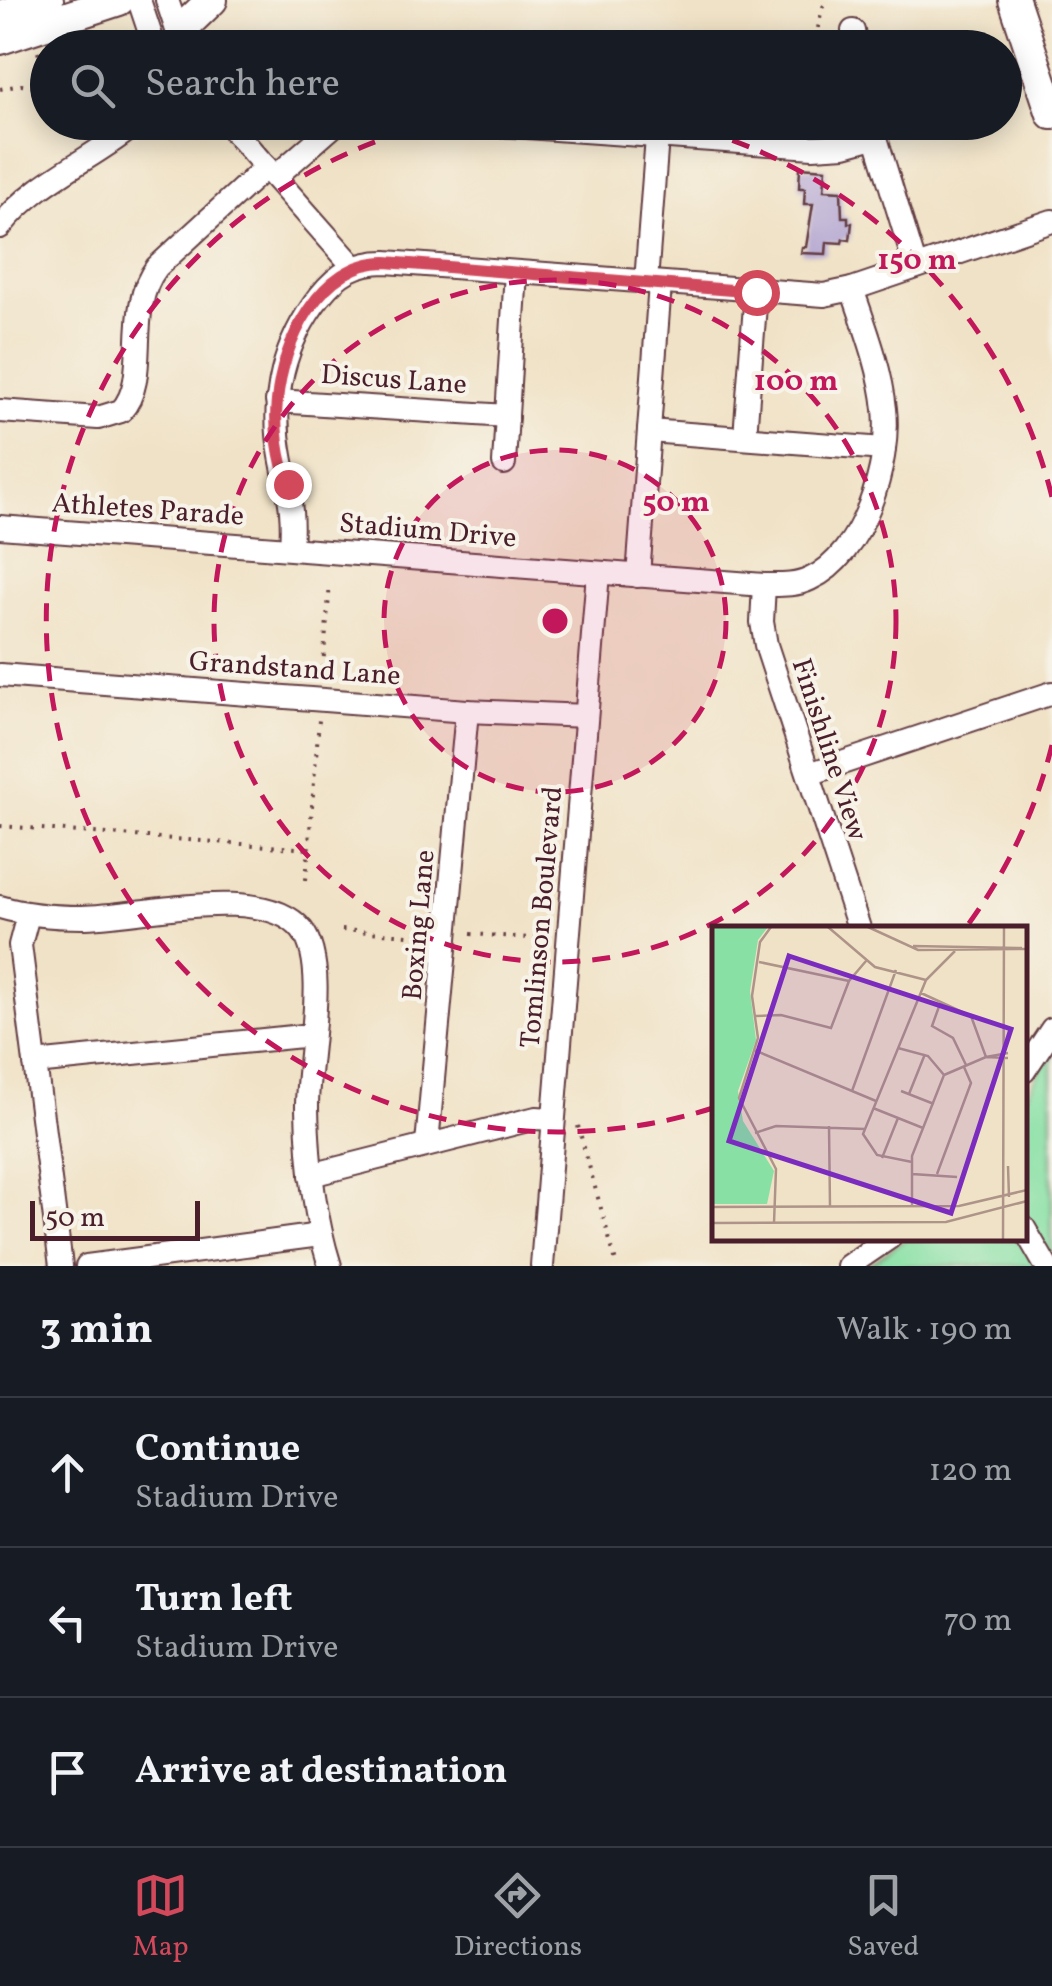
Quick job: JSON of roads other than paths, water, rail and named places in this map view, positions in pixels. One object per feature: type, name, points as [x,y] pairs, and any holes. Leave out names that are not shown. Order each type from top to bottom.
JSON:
[{"type":"main road","points":[[0,16],[48,0]]},
{"type":"main road","points":[[0,39],[119,0]]},
{"type":"main road","points":[[183,30],[212,0]]},
{"type":"main road","points":[[1014,0],[1045,70],[1052,114]]},
{"type":"street","points":[[139,0],[161,30]]},
{"type":"street","points":[[167,0],[170,30]]},
{"type":"street","points":[[0,227],[37,188],[116,140]]},
{"type":"street","points":[[242,140],[354,267]]},
{"type":"street","points":[[0,411],[98,418],[121,411],[134,387],[139,307],[145,282],[156,267],[314,140]]},
{"type":"street","points":[[638,576],[649,430],[657,140]]},
{"type":"street","points":[[714,140],[813,147],[845,145],[854,140]]},
{"type":"street","points":[[876,140],[915,265]]},
{"type":"street","points":[[291,548],[293,512],[280,456],[277,400],[288,352],[309,311],[329,285],[354,267],[386,262],[824,295],[852,289],[1052,220]]},
{"type":"street","points":[[504,463],[516,272]]},
{"type":"street","name":"Stadium Drive","points":[[291,548],[764,585],[806,581],[822,573],[847,547],[868,508],[884,449],[885,410],[852,289]]},
{"type":"street","points":[[745,436],[756,292]]},
{"type":"street","name":"Discus Lane","points":[[277,400],[507,416]]},
{"type":"street","points":[[649,430],[884,449]]},
{"type":"street","name":"Athletes Parade","points":[[0,527],[291,548]]},
{"type":"street","name":"Tomlinson Boulevard","points":[[542,1266],[598,574]]},
{"type":"street","name":"Finishline View","points":[[764,585],[762,622],[766,645],[857,926]]},
{"type":"street","name":"Grandstand Lane","points":[[0,674],[467,711],[586,716]]},
{"type":"street","points":[[808,774],[1052,694]]},
{"type":"street","name":"Boxing Lane","points":[[427,1144],[467,711]]},
{"type":"street","points":[[0,907],[28,916],[84,917],[240,904],[278,912],[301,929],[316,960],[307,1103],[311,1175],[320,1235],[330,1266]]},
{"type":"street","points":[[28,916],[20,945],[61,1266]]},
{"type":"street","points":[[1027,1066],[1052,1029]]},
{"type":"street","points":[[35,1063],[312,1035]]},
{"type":"street","points":[[311,1175],[536,1118],[552,1119]]},
{"type":"street","points":[[1027,1233],[1046,1266]]},
{"type":"street","points":[[87,1266],[320,1235]]},
{"type":"street","points":[[848,1266],[885,1241]]}]
